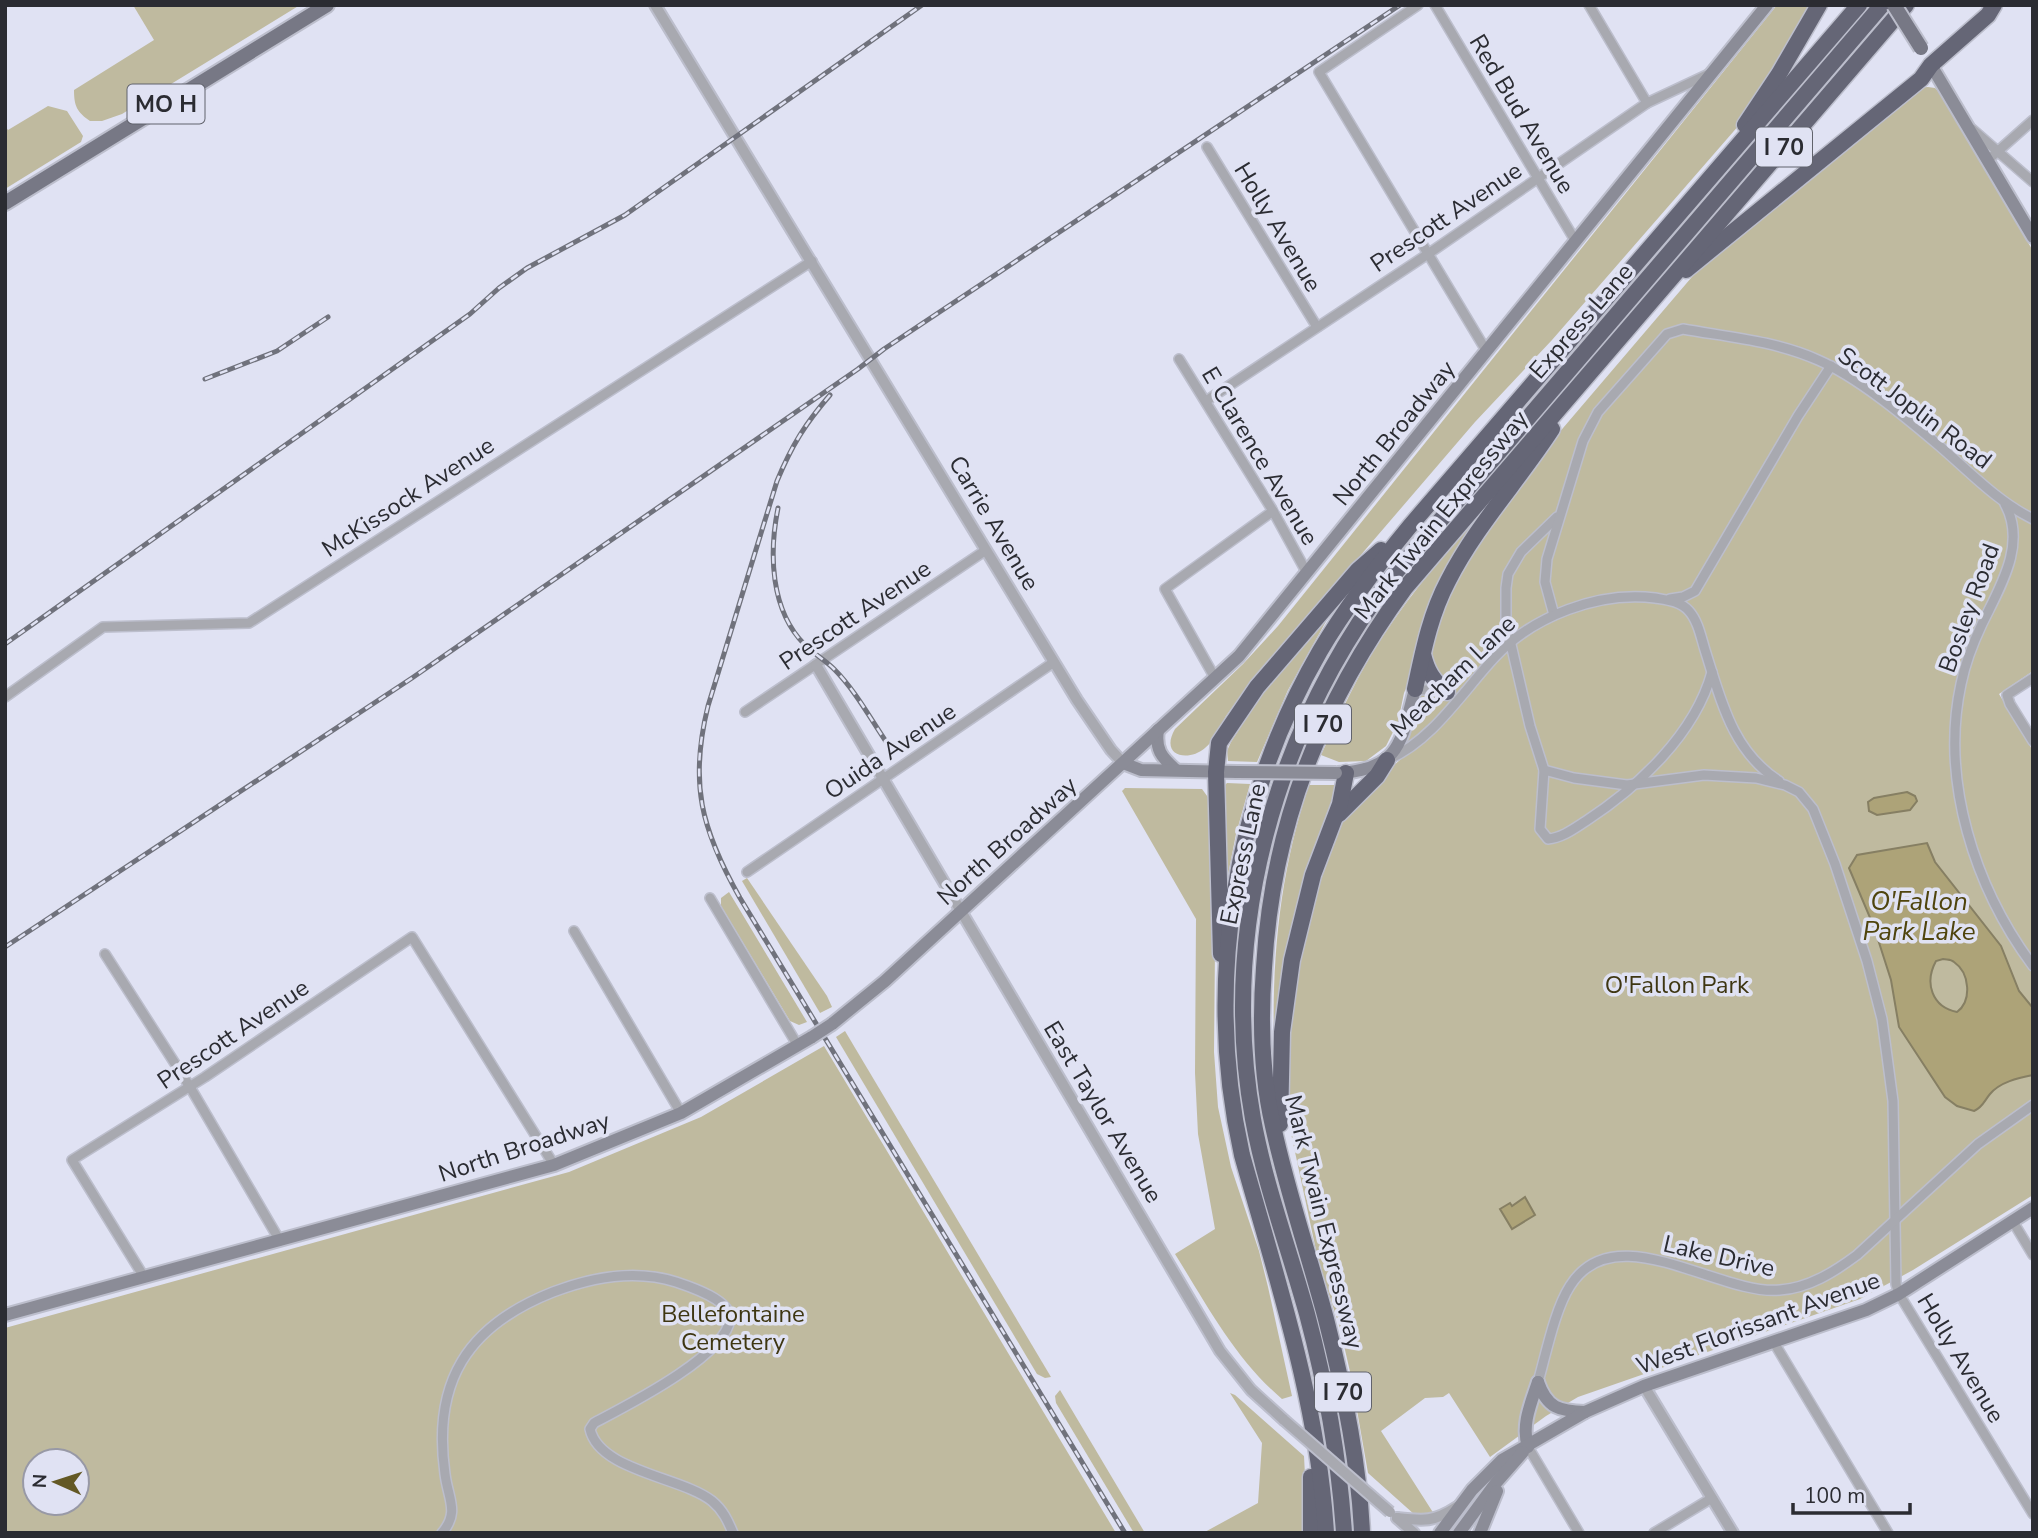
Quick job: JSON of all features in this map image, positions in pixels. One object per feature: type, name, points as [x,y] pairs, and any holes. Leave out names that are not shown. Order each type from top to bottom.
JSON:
[{"type":"highway","points":[[1713,174],[1779,74],[1819,5]]},
{"type":"highway","name":"Mark Twain Expressway","points":[[1326,1533],[1310,1404],[1236,1127],[1229,1069],[1228,954],[1238,878],[1252,813],[1273,749],[1305,679],[1334,629],[1366,582],[1410,526],[1859,5]]},
{"type":"highway","name":"Express Lane","points":[[1344,1533],[1327,1396],[1259,1147],[1248,1082],[1244,1006],[1249,929],[1259,863],[1279,785],[1302,727],[1327,675],[1390,579],[1882,5]]},
{"type":"highway","name":"Mark Twain Expressway","points":[[1362,1533],[1354,1458],[1339,1372],[1279,1154],[1270,1115],[1264,1068],[1264,955],[1271,898],[1282,842],[1308,760],[1343,683],[1389,611],[1430,558],[1906,5]]},
{"type":"highway","points":[[1662,288],[1710,252],[1921,79],[1931,65],[1994,9]]},
{"type":"highway","points":[[1415,689],[1438,603],[1462,556],[1545,440],[1588,374]]},
{"type":"highway","points":[[1227,1012],[1218,914],[1216,772],[1219,743],[1257,687],[1358,570],[1410,526]]},
{"type":"highway","points":[[1423,653],[1434,682],[1447,692]]},
{"type":"highway","points":[[1334,822],[1345,806],[1377,776],[1387,760]]},
{"type":"highway","points":[[1279,1154],[1281,1043],[1287,984],[1313,875],[1345,786],[1341,773]]},
{"type":"highway","points":[[1310,1404],[1311,1533]]},
{"type":"main road","name":"MO H","points":[[5,203],[327,5]]},
{"type":"main road","name":"North Broadway","points":[[5,1315],[554,1165],[681,1113],[832,1024],[878,987],[1239,656],[1768,5]]},
{"type":"main road","points":[[1894,5],[1968,125],[1993,156],[2033,237]]},
{"type":"main road","points":[[1123,763],[1141,770],[1216,772],[1341,773],[1375,766],[1396,751],[1415,689]]},
{"type":"main road","points":[[1158,730],[1158,750],[1163,759],[1176,770]]},
{"type":"main road","name":"West Florissant Avenue","points":[[1440,1533],[1460,1505],[1502,1460],[1585,1412],[1644,1386],[1866,1310],[1899,1294],[2033,1208]]},
{"type":"main road","points":[[1538,1382],[1548,1403],[1567,1411],[1585,1412]]},
{"type":"main road","points":[[1528,1447],[1524,1436],[1525,1427],[1538,1382]]},
{"type":"main road","name":"West Florissant Avenue","points":[[1459,1533],[1528,1447]]},
{"type":"main road","points":[[1480,1533],[1483,1520],[1507,1471]]},
{"type":"street","name":"Carrie Avenue","points":[[655,5],[1054,662],[1111,750],[1123,763]]},
{"type":"street","points":[[1418,5],[1319,72],[1487,352]]},
{"type":"street","name":"Red Bud Avenue","points":[[1435,5],[1576,242]]},
{"type":"street","points":[[1589,5],[1647,103]]},
{"type":"street","name":"Prescott Avenue","points":[[1206,401],[1428,254],[1647,103],[1713,73]]},
{"type":"street","points":[[2033,120],[1993,156],[2033,182]]},
{"type":"street","name":"Holly Avenue","points":[[1207,147],[1317,327]]},
{"type":"street","name":"McKissock Avenue","points":[[5,697],[103,627],[249,622],[812,261]]},
{"type":"street","name":"Scott Joplin Road","points":[[1554,615],[1547,595],[1545,572],[1583,441],[1598,412],[1673,330],[1683,328],[1771,345],[1831,366],[1935,442],[2003,500],[2033,519]]},
{"type":"street","name":"E Clarence Avenue","points":[[1180,359],[1273,511],[1307,573]]},
{"type":"street","points":[[1831,366],[1803,408],[1695,591],[1692,603],[1730,725],[1743,749],[1762,771],[1798,792],[1806,800],[1824,836],[1867,961],[1880,1008],[1893,1101],[1894,1273],[1899,1294]]},
{"type":"street","name":"Bosley Road","points":[[2003,500],[2013,525],[2012,548],[2006,574],[1966,665],[1955,717],[1954,741],[1956,772],[1969,841],[2007,928],[2033,966]]},
{"type":"street","points":[[1215,678],[1165,589],[1273,511]]},
{"type":"street","points":[[1560,513],[1552,525],[1521,552],[1508,574],[1505,608],[1530,726],[1544,770],[1540,829],[1543,835],[1548,839],[1556,838],[1579,825],[1607,807],[1645,774],[1680,735],[1698,707],[1712,671]]},
{"type":"street","name":"Prescott Avenue","points":[[745,712],[986,550]]},
{"type":"street","points":[[1668,600],[1695,591]]},
{"type":"street","name":"Meacham Lane","points":[[1387,760],[1402,754],[1451,710],[1511,642],[1554,615],[1620,598],[1668,600]]},
{"type":"street","points":[[1668,600],[1687,609],[1695,618]]},
{"type":"street","name":"Ouida Avenue","points":[[747,872],[1054,662]]},
{"type":"street","name":"East Taylor Avenue","points":[[816,665],[1220,1351],[1251,1390],[1414,1533]]},
{"type":"street","points":[[2033,678],[2007,695],[2033,741]]},
{"type":"street","points":[[1415,689],[1465,694]]},
{"type":"street","points":[[1544,770],[1574,778],[1631,784],[1725,775],[1756,778],[1785,785]]},
{"type":"street","points":[[710,898],[798,1046]]},
{"type":"street","points":[[574,931],[681,1113]]},
{"type":"street","name":"Prescott Avenue","points":[[144,1277],[72,1160],[190,1087],[412,937],[554,1165]]},
{"type":"street","points":[[104,954],[190,1087],[280,1241]]},
{"type":"street","name":"Lake Drive","points":[[1538,1382],[1569,1288],[1581,1273],[1601,1261],[1628,1256],[1639,1257],[1754,1289],[1779,1291],[1806,1284],[1842,1266],[1978,1144],[2033,1105]]},
{"type":"street","points":[[2012,1220],[2033,1255]]},
{"type":"street","points":[[442,1533],[451,1522],[452,1511],[442,1447],[442,1422],[446,1396],[465,1356],[480,1336],[517,1308],[563,1288],[599,1278],[630,1275],[651,1276],[695,1288],[727,1308],[730,1314],[729,1324],[711,1347],[693,1363],[656,1390],[594,1423],[590,1429],[598,1445],[612,1457],[700,1493],[714,1503],[725,1515],[733,1533]]},
{"type":"street","name":"Holly Avenue","points":[[1899,1294],[2033,1514]]},
{"type":"street","points":[[1773,1341],[1888,1533]]},
{"type":"street","points":[[1644,1386],[1732,1533]]},
{"type":"street","points":[[1528,1447],[1578,1533]]},
{"type":"street","points":[[1654,1533],[1712,1498]]},
{"type":"street","points":[[1398,1521],[1430,1521],[1460,1505]]},
{"type":"green space","points":[[133,5],[300,5],[122,114],[102,121],[90,121],[77,108],[74,90],[154,40]]},
{"type":"green space","points":[[1777,5],[1815,5],[1740,124],[1552,340],[1475,422],[1258,675],[1226,716],[1209,745],[1191,755],[1184,756],[1173,751],[1171,738],[1175,729],[1243,664],[1278,626]]},
{"type":"green space","name":"O'Fallon Park","points":[[1916,88],[1935,88],[1942,95],[2033,251],[2033,671],[1999,694],[2033,751],[2033,1195],[1913,1270],[1860,1299],[1578,1397],[1546,1416],[1490,1457],[1449,1393],[1443,1397],[1425,1398],[1381,1431],[1434,1514],[1415,1515],[1368,1473],[1351,1376],[1340,1328],[1319,1264],[1286,1110],[1285,1035],[1300,936],[1337,825],[1401,759],[1412,729],[1422,680],[1444,605],[1461,567],[1540,455],[1697,271]]},
{"type":"green space","points":[[48,106],[67,111],[83,136],[81,142],[5,189],[5,126],[8,130]]},
{"type":"green space","points":[[1516,474],[1475,530],[1404,693],[1398,722],[1386,746],[1366,761],[1339,762],[1321,755],[1357,680],[1398,615],[1446,553]]},
{"type":"green space","points":[[1329,616],[1288,690],[1257,762],[1228,761],[1227,751],[1231,742],[1276,672]]},
{"type":"green space","points":[[1227,783],[1250,784],[1236,834],[1222,905],[1224,786]]},
{"type":"green space","points":[[1309,785],[1338,787],[1275,1068],[1274,996],[1278,925],[1290,854]]},
{"type":"green space","points":[[1125,788],[1202,789],[1210,800],[1215,947],[1214,1052],[1218,1107],[1231,1167],[1259,1251],[1292,1396],[1282,1399],[1236,1349],[1175,1254],[1215,1229],[1198,1134],[1195,1073],[1196,919],[1122,791]]},
{"type":"green space","points":[[747,878],[832,1007],[820,1013],[742,881]]},
{"type":"green space","points":[[729,892],[807,1022],[799,1025],[790,1021],[721,906],[721,898]]},
{"type":"green space","points":[[845,1031],[1051,1377],[1045,1378],[1037,1374],[836,1037]]},
{"type":"green space","name":"Bellefontaine Cemetery","points":[[824,1046],[1116,1533],[5,1533],[5,1328],[569,1172],[701,1117]]},
{"type":"green space","points":[[1060,1390],[1145,1533],[1134,1533],[1056,1403],[1055,1396]]},
{"type":"green space","points":[[1230,1393],[1304,1456],[1308,1533],[1203,1533],[1258,1503],[1262,1443]]},
{"type":"water","points":[[1907,792],[1915,796],[1917,801],[1910,810],[1877,815],[1869,811],[1868,802],[1874,798]]},
{"type":"water","name":"O'Fallon Park Lake","points":[[1927,843],[1935,862],[2001,946],[2019,991],[2033,1008],[2033,1075],[1999,1086],[1974,1111],[1957,1106],[1945,1097],[1899,1027],[1891,980],[1874,927],[1849,868],[1857,855]],"holes":[[[1952,960],[1966,980],[1967,994],[1957,1012],[1941,1005],[1933,993],[1932,969],[1936,961]]]},
{"type":"water","points":[[1525,1197],[1535,1215],[1512,1229],[1500,1209],[1510,1203],[1512,1206]]},
{"type":"railway","points":[[5,644],[470,314],[527,268],[625,215],[922,5]]},
{"type":"railway","points":[[5,947],[412,678],[884,349],[1400,5]]},
{"type":"railway","points":[[205,379],[277,351],[328,317]]},
{"type":"railway","points":[[830,395],[800,435],[777,481],[708,706],[699,759],[702,805],[716,850],[740,898],[1125,1533]]},
{"type":"railway","points":[[778,508],[773,562],[785,615],[793,631],[805,645],[842,677],[887,743]]}]
